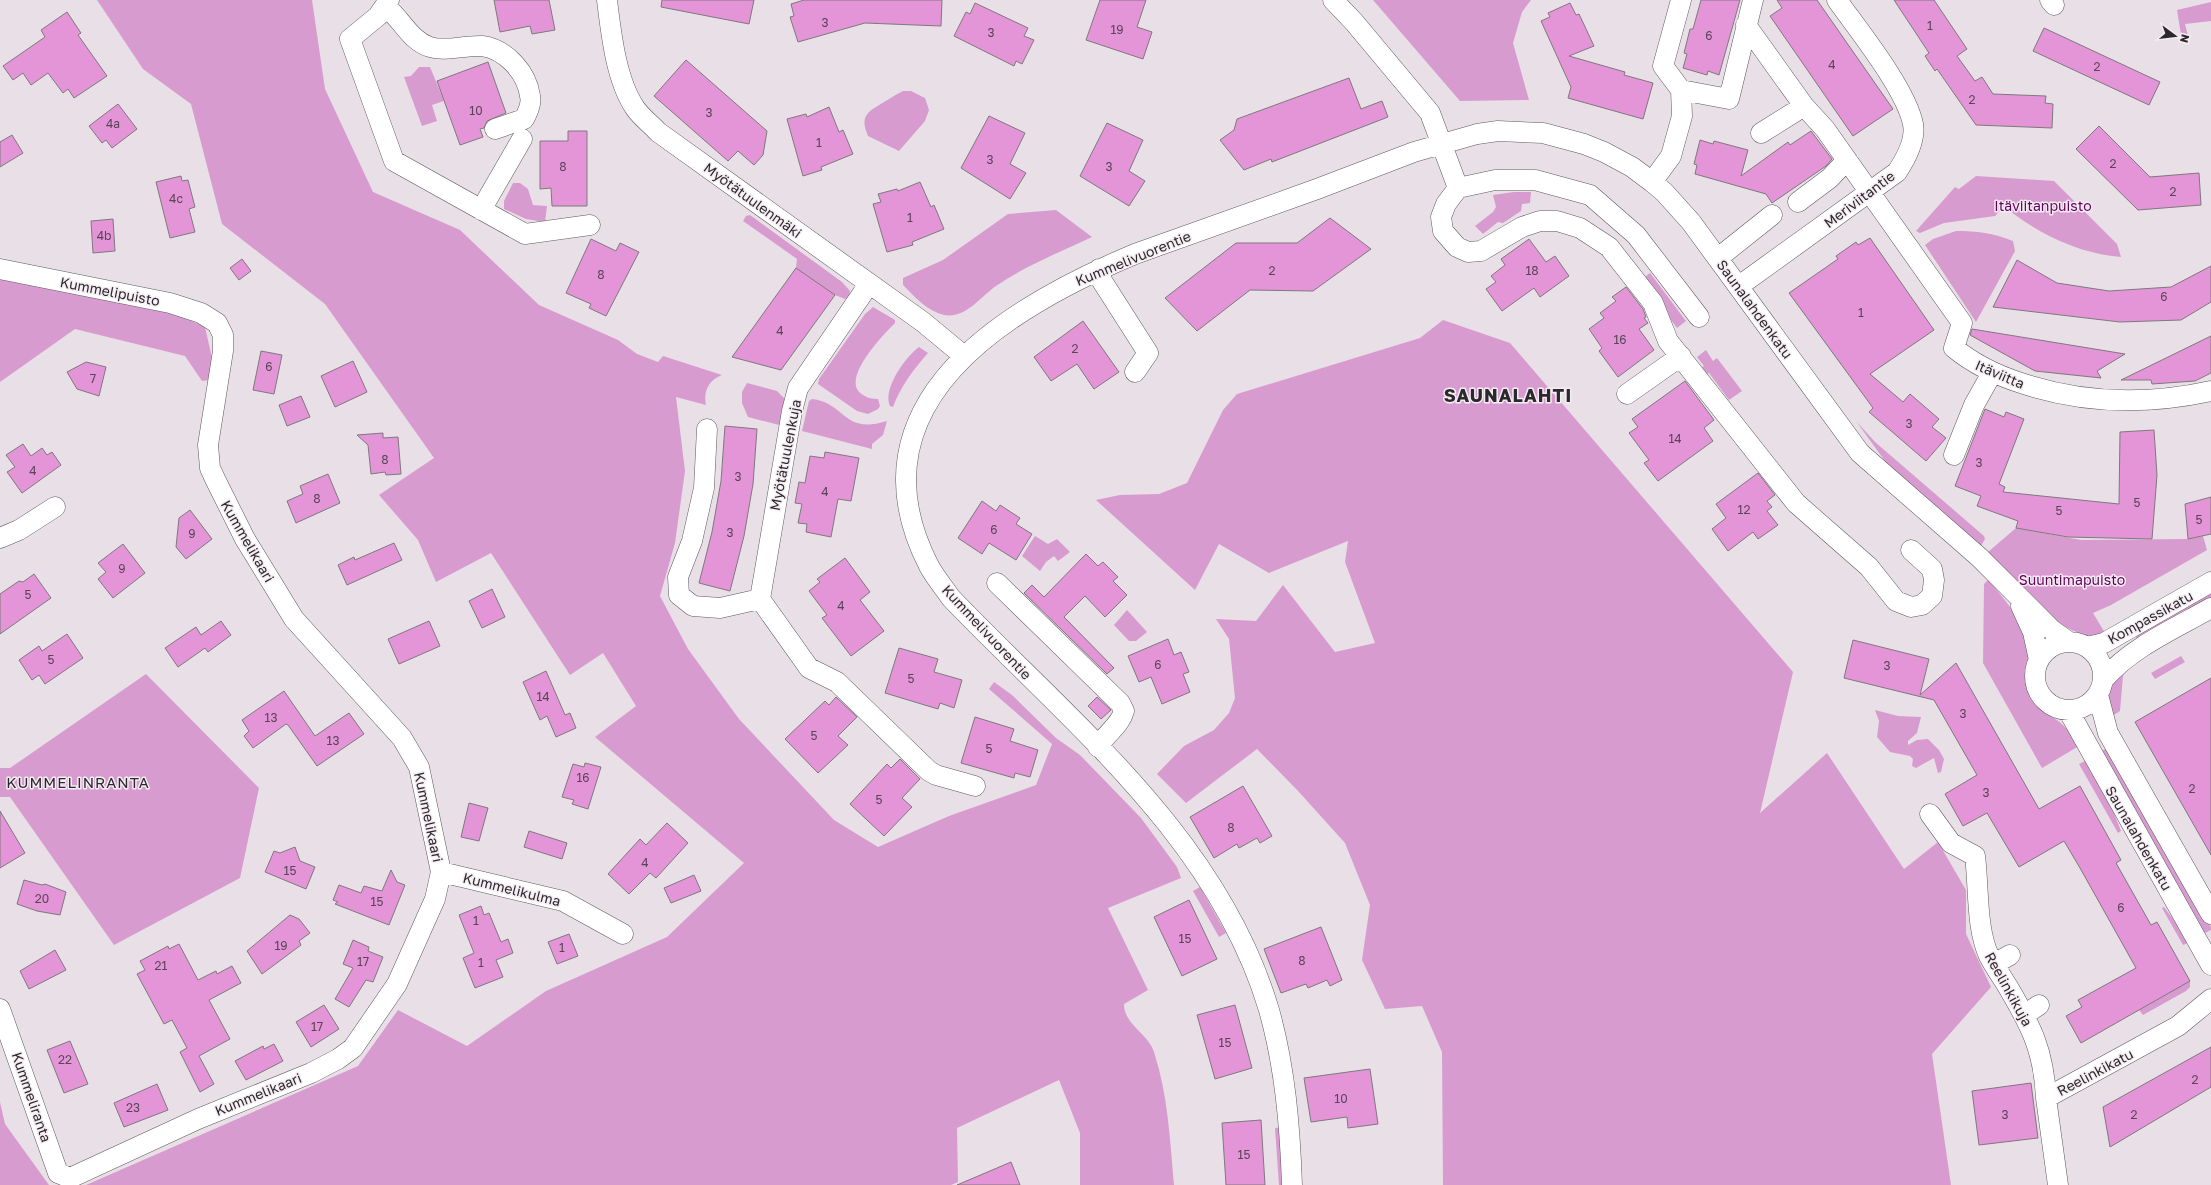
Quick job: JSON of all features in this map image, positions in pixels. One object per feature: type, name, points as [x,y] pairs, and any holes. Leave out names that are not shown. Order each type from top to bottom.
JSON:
[{"type":"street","name":"Myötätuulenmäki","points":[[607,0],[611,31],[625,92],[635,109],[658,132],[923,322],[964,356]]},
{"type":"street","points":[[1333,0],[1354,22],[1430,113],[1458,188]]},
{"type":"street","points":[[1652,182],[1671,156],[1682,116],[1681,90],[1663,66],[1681,0]]},
{"type":"street","points":[[1681,90],[1729,99],[1753,0]]},
{"type":"street","name":"Meriviitantie","points":[[1739,286],[1897,172],[1908,155],[1913,126],[1904,101],[1837,0]]},
{"type":"street","points":[[495,129],[524,119],[530,108],[531,96],[524,76],[515,63],[501,54],[484,46],[430,47],[415,39],[387,3],[378,16],[350,39],[394,161],[525,234],[590,226]]},
{"type":"street","points":[[1746,25],[1804,106],[1825,128],[1870,192]]},
{"type":"street","points":[[1761,133],[1804,106]]},
{"type":"street","name":"Saunalahdenkatu","points":[[1442,142],[1498,131],[1524,131],[1558,136],[1604,152],[1632,167],[1652,182],[1664,192],[1687,217],[1860,453],[1979,557],[2052,630],[2078,644]]},
{"type":"street","points":[[481,210],[522,139]]},
{"type":"street","name":"Kummelivuorentie","points":[[1292,1185],[1290,1133],[1282,1068],[1269,1011],[1250,959],[1223,904],[1196,860],[1154,805],[951,598],[929,567],[908,510],[907,488],[911,442],[916,425],[931,396],[964,356],[985,337],[1019,312],[1099,269],[1135,254],[1442,142]]},
{"type":"street","points":[[1798,202],[1830,178],[1847,160]]},
{"type":"street","points":[[1699,317],[1636,235],[1590,195],[1535,180],[1495,180],[1458,188],[1446,204],[1441,217],[1443,231],[1457,247],[1468,252],[1481,251],[1522,227],[1540,221],[1557,221],[1580,228],[1609,247],[1654,303],[1668,341],[1796,503],[1869,567],[1896,601],[1911,607],[1922,605],[1932,596],[1934,580],[1932,568],[1911,550]]},
{"type":"street","name":"Itäviitta","points":[[1870,192],[1962,323],[1954,348],[1966,358],[1992,373],[2042,390],[2102,400],[2156,400],[2211,391]]},
{"type":"street","points":[[1718,258],[1772,215]]},
{"type":"street","name":"Kummelipuisto","points":[[0,269],[170,303],[201,313],[217,323]]},
{"type":"street","points":[[1099,269],[1102,282],[1148,353],[1135,372]]},
{"type":"street","name":"Myötätuulenkuja","points":[[760,600],[792,411],[798,388],[869,284]]},
{"type":"street","name":"Kummelikaari","points":[[70,1178],[198,1119],[310,1073],[338,1059],[353,1048],[397,984],[435,899],[441,872],[419,767],[402,738],[294,619],[245,539],[210,468],[208,445],[224,351],[223,335],[217,323]]},
{"type":"street","points":[[1627,394],[1681,356]]},
{"type":"street","points":[[1954,455],[1974,405],[1992,373]]},
{"type":"street","points":[[707,429],[704,488],[692,541],[678,577],[679,595],[693,606],[720,608],[760,600],[809,668],[838,682],[929,771],[936,775],[975,786]]},
{"type":"street","points":[[0,538],[19,530],[55,507]]},
{"type":"street","name":"Kompassikatu","points":[[2078,644],[2104,643],[2211,582]]},
{"type":"street","points":[[997,583],[1120,703],[1124,711],[1121,721],[1104,736],[1098,747]]},
{"type":"street","name":"Saunalahdenkatu","points":[[2015,594],[2033,632],[2039,660]]},
{"type":"street","name":"Kompassikatu","points":[[2101,687],[2115,666],[2130,655],[2211,608]]},
{"type":"street","points":[[2078,644],[2093,651],[2102,664],[2101,687],[2082,708],[2068,710],[2051,705],[2040,693],[2035,677],[2039,660],[2043,654],[2055,645],[2078,644]]},
{"type":"street","name":"Saunalahdenkatu","points":[[2101,687],[2108,733],[2211,914]]},
{"type":"street","name":"Saunalahdenkatu","points":[[2068,710],[2211,965]]},
{"type":"street","name":"Reelinkikuja","points":[[1930,814],[1951,843],[1974,856],[1978,886],[1980,931],[2002,959],[2031,1010],[2045,1076],[2046,1098]]},
{"type":"street","name":"Kummelikulma","points":[[441,872],[563,901],[623,934]]},
{"type":"street","name":"Reelinkikatu","points":[[2058,1185],[2047,1166],[2046,1098],[2178,1026],[2211,999]]},
{"type":"street","name":"Kummeliranta","points":[[0,1009],[58,1173],[70,1178]]},
{"type":"street","name":"Reelinkikatu","points":[[2178,1026],[2211,1019]]},
{"type":"green space","points":[[97,0],[312,0],[325,89],[373,192],[460,230],[539,305],[618,340],[637,354],[658,362],[663,356],[722,375],[710,383],[705,395],[706,405],[676,397],[685,471],[675,543],[660,596],[688,649],[739,719],[834,820],[878,847],[949,816],[1036,785],[1052,744],[989,689],[994,682],[1012,695],[1056,738],[1080,755],[1141,818],[1177,867],[1181,878],[1108,908],[1148,990],[1124,1004],[1128,1018],[1151,1045],[1159,1068],[1168,1118],[1174,1185],[1080,1185],[1080,1133],[1059,1080],[957,1128],[958,1182],[951,1185],[86,1185],[358,1066],[398,1010],[467,1046],[546,991],[667,937],[744,863],[595,737],[636,706],[603,653],[570,675],[491,553],[436,582],[418,540],[379,495],[434,458],[325,304],[222,224],[191,104],[143,69]]},
{"type":"green space","points":[[1373,0],[1531,0],[1522,12],[1513,43],[1529,100],[1460,101]]},
{"type":"green space","points":[[2211,2],[2211,21],[2185,24],[2189,40],[2182,41],[2177,10]]},
{"type":"green space","points":[[419,67],[430,67],[444,101],[432,105],[437,121],[422,126],[404,77],[411,76]]},
{"type":"green space","points":[[903,91],[911,91],[925,98],[929,110],[925,121],[899,151],[868,136],[864,123],[867,115],[873,109]]},
{"type":"green space","name":"Itäviitanpuisto","points":[[1976,176],[2054,181],[2117,244],[2121,257],[2090,252],[2074,247],[2030,225],[2004,206],[1995,216],[1944,223],[1920,233],[1916,231],[1955,187],[1959,189]]},
{"type":"green space","points":[[513,183],[520,183],[528,189],[533,205],[547,206],[545,222],[526,219],[504,209],[504,201]]},
{"type":"green space","points":[[1514,192],[1531,192],[1530,203],[1522,204],[1521,211],[1503,223],[1498,222],[1483,234],[1475,226],[1493,212],[1496,207],[1493,195]]},
{"type":"green space","points":[[1056,210],[1092,237],[1019,272],[990,290],[973,306],[959,314],[944,315],[932,310],[922,303],[903,285],[903,278],[943,260],[1008,214]]},
{"type":"green space","points":[[750,215],[842,282],[850,291],[849,296],[845,299],[835,295],[796,268],[797,259],[743,221],[746,216]]},
{"type":"green space","points":[[1956,231],[1985,233],[2013,241],[2015,251],[1976,322],[1925,245],[1933,239]]},
{"type":"green space","points":[[1650,273],[1686,321],[1677,328],[1641,280]]},
{"type":"green space","points":[[0,278],[178,315],[205,327],[213,362],[209,380],[202,381],[185,356],[75,329],[0,382]]},
{"type":"green space","points":[[873,307],[895,320],[895,323],[873,347],[859,369],[856,379],[857,388],[863,395],[878,399],[880,406],[878,409],[868,414],[857,411],[818,384],[819,379],[865,314]]},
{"type":"green space","points":[[1443,320],[1510,343],[1793,672],[1760,813],[1827,753],[1904,869],[1938,842],[1966,890],[1966,934],[1991,987],[1932,1054],[1951,1185],[1443,1185],[1442,1052],[1422,1006],[1385,1009],[1362,960],[1370,905],[1345,843],[1299,792],[1257,749],[1186,803],[1157,774],[1184,746],[1214,730],[1229,713],[1235,698],[1229,639],[1216,619],[1256,621],[1283,585],[1335,652],[1375,643],[1345,562],[1348,541],[1269,573],[1219,544],[1195,590],[1096,500],[1120,495],[1159,494],[1187,483],[1223,410],[1237,394],[1420,338]]},
{"type":"green space","points":[[919,347],[928,353],[908,378],[893,407],[890,406],[888,399],[889,391],[896,374],[907,358]]},
{"type":"green space","points":[[1706,350],[1713,361],[1717,358],[1742,391],[1729,400],[1709,373],[1707,374],[1702,367],[1704,366],[1697,357]]},
{"type":"green space","points":[[747,383],[777,391],[785,399],[779,425],[748,417],[742,403],[742,392]]},
{"type":"green space","points":[[812,399],[832,406],[846,417],[862,424],[873,424],[887,421],[883,435],[872,444],[872,449],[802,431],[809,401]]},
{"type":"green space","points":[[1856,421],[1875,442],[1984,536],[1985,539],[1981,546],[1890,468]]},
{"type":"green space","name":"Suuntimapuisto","points":[[2016,528],[2081,540],[2188,539],[2203,536],[2207,550],[2111,605],[2093,613],[2105,633],[2093,636],[2083,635],[2063,626],[1988,552]]},
{"type":"green space","points":[[1035,536],[1048,544],[1057,539],[1070,552],[1058,561],[1054,556],[1046,562],[1040,571],[1022,556]]},
{"type":"green space","points":[[1988,580],[2003,597],[2021,625],[2025,635],[2030,657],[2028,686],[2031,696],[2041,709],[2064,726],[2079,746],[2042,768],[1983,663],[1984,584]]},
{"type":"green space","points":[[2211,590],[2211,601],[2139,642],[2135,635]]},
{"type":"green space","points":[[1127,610],[1147,632],[1136,641],[1129,641],[1114,625]]},
{"type":"green space","points":[[2181,656],[2185,662],[2155,679],[2151,673]]},
{"type":"green space","points":[[2128,668],[2123,676],[2120,711],[2108,719],[2109,690],[2115,681]]},
{"type":"green space","points":[[146,674],[259,788],[240,878],[114,945],[10,797],[0,797],[0,768],[10,768]]},
{"type":"green space","points":[[1875,710],[1898,716],[1921,717],[1917,733],[1908,741],[1908,745],[1917,740],[1928,739],[1939,750],[1944,759],[1941,772],[1938,773],[1934,758],[1916,768],[1912,766],[1913,759],[1910,756],[1890,752],[1877,737],[1879,721]]},
{"type":"green space","points":[[2108,747],[2211,927],[2211,930],[2203,934],[2099,753]]},
{"type":"green space","points":[[2087,760],[2106,793],[2121,831],[2118,833],[2079,764]]},
{"type":"green space","points":[[1200,887],[1226,933],[1219,937],[1193,891]]},
{"type":"green space","points":[[2164,907],[2190,942],[2183,945],[2162,908]]},
{"type":"green space","points":[[2190,981],[2190,987],[2186,991],[2143,1015],[2139,1010]]},
{"type":"green space","points":[[0,1102],[5,1124],[49,1185],[0,1185]]},
{"type":"green space","points":[[1283,1127],[1286,1185],[1279,1185],[1275,1128]]},
{"type":"building","points":[[494,0],[549,0],[555,30],[532,34],[530,26],[500,32]]},
{"type":"building","points":[[662,0],[754,0],[749,24],[661,7]]},
{"type":"building","points":[[804,0],[942,0],[941,26],[865,23],[798,42],[790,17],[794,16],[791,4]]},
{"type":"building","points":[[1100,0],[1146,0],[1137,27],[1152,32],[1143,59],[1086,40]]},
{"type":"building","points":[[1701,0],[1740,0],[1719,75],[1708,71],[1707,75],[1683,68],[1687,54],[1684,53],[1690,29],[1693,29]]},
{"type":"building","points":[[1777,0],[1817,0],[1893,109],[1853,136],[1770,16],[1782,8]]},
{"type":"building","points":[[1894,0],[1934,0],[1967,49],[1957,56],[1975,81],[1982,77],[1993,94],[2046,96],[2045,103],[2053,104],[2052,128],[1976,125],[1937,69],[1935,71],[1925,56],[1929,53]]},
{"type":"building","points":[[975,3],[1028,28],[1024,36],[1034,40],[1022,64],[1016,61],[1014,66],[954,36],[966,12],[970,14]]},
{"type":"building","points":[[1570,3],[1576,15],[1579,14],[1594,46],[1569,56],[1625,72],[1624,75],[1653,83],[1643,119],[1568,98],[1571,87],[1541,21],[1550,17],[1548,13]]},
{"type":"building","points":[[67,12],[81,33],[78,35],[107,76],[74,98],[68,89],[63,93],[48,73],[31,85],[23,73],[13,80],[3,66],[45,37],[41,30]]},
{"type":"building","points":[[2044,28],[2160,82],[2149,105],[2033,51]]},
{"type":"building","points":[[686,60],[767,131],[763,155],[754,165],[738,151],[728,161],[654,96]]},
{"type":"building","points":[[488,62],[506,113],[487,121],[484,128],[480,129],[483,137],[460,145],[437,81]]},
{"type":"building","points":[[1349,78],[1361,109],[1382,101],[1388,117],[1272,162],[1271,159],[1244,170],[1220,140],[1234,130],[1237,119]]},
{"type":"building","points":[[118,104],[137,129],[112,148],[106,140],[102,143],[89,126]]},
{"type":"building","points":[[829,107],[839,132],[843,130],[853,154],[821,167],[822,170],[803,176],[787,119],[806,114],[807,117]]},
{"type":"building","points":[[989,116],[1025,133],[1010,164],[1026,173],[1010,199],[961,168]]},
{"type":"building","points":[[1107,123],[1143,140],[1129,171],[1145,181],[1129,206],[1080,176]]},
{"type":"building","points":[[2099,126],[2150,177],[2199,173],[2201,205],[2138,210],[2076,149]]},
{"type":"building","points":[[568,131],[587,131],[587,206],[552,206],[551,188],[540,189],[540,141],[568,141]]},
{"type":"building","points":[[1811,131],[1832,159],[1826,166],[1772,203],[1766,194],[1695,174],[1697,165],[1694,164],[1700,140],[1713,144],[1714,141],[1748,150],[1741,176],[1788,142],[1790,145]]},
{"type":"building","points":[[12,135],[23,153],[0,167],[0,142]]},
{"type":"building","points":[[181,176],[182,181],[188,180],[195,207],[189,209],[195,232],[170,238],[156,182]]},
{"type":"building","points":[[920,182],[931,207],[934,205],[944,229],[912,242],[913,245],[887,252],[873,204],[881,202],[878,194],[897,189],[898,191]]},
{"type":"building","points":[[1330,218],[1371,249],[1313,291],[1250,290],[1197,331],[1165,298],[1236,243],[1297,243]]},
{"type":"building","points":[[113,219],[115,251],[93,253],[91,221]]},
{"type":"building","points":[[1870,238],[1934,330],[1870,374],[1903,402],[1910,394],[1939,419],[1932,427],[1946,438],[1926,461],[1869,412],[1873,408],[1789,293],[1838,259],[1836,256],[1856,242],[1858,245]]},
{"type":"building","points":[[591,239],[616,251],[620,243],[639,252],[606,316],[589,308],[591,304],[566,293]]},
{"type":"building","points":[[1529,239],[1546,262],[1555,256],[1569,276],[1540,297],[1534,288],[1502,311],[1486,289],[1496,282],[1491,276],[1505,265],[1501,259]]},
{"type":"building","points":[[242,259],[251,271],[239,280],[230,268]]},
{"type":"building","points":[[2017,260],[2057,283],[2109,291],[2171,287],[2211,266],[2211,302],[2181,320],[2120,322],[1993,307]]},
{"type":"building","points":[[796,268],[835,295],[781,370],[732,357]]},
{"type":"building","points":[[1626,287],[1643,309],[1646,317],[1644,318],[1648,323],[1639,329],[1654,350],[1618,377],[1599,351],[1602,348],[1589,329],[1604,318],[1600,313],[1616,301],[1612,297]]},
{"type":"building","points":[[1083,321],[1119,372],[1094,389],[1077,364],[1051,381],[1034,357]]},
{"type":"building","points":[[1972,329],[2125,354],[2097,371],[2101,378],[2035,371],[1970,335]]},
{"type":"building","points":[[2211,336],[2211,373],[2195,381],[2152,384],[2151,380],[2121,380]]},
{"type":"building","points":[[261,351],[282,355],[274,394],[253,390]]},
{"type":"building","points":[[353,361],[367,392],[335,407],[321,376]]},
{"type":"building","points":[[86,362],[106,367],[99,396],[77,389],[67,372]]},
{"type":"building","points":[[1685,381],[1714,420],[1704,428],[1713,441],[1658,481],[1644,463],[1649,460],[1629,433],[1638,427],[1632,419]]},
{"type":"building","points":[[301,396],[310,417],[287,426],[279,405]]},
{"type":"building","points":[[1985,409],[2004,417],[2006,412],[2024,419],[1999,484],[2005,487],[2003,492],[2119,504],[2120,432],[2154,430],[2157,475],[2152,539],[2068,537],[2016,528],[2018,521],[1977,506],[1981,496],[1955,486]]},
{"type":"building","points":[[725,426],[757,429],[753,484],[744,536],[730,591],[699,583],[712,532],[721,481]]},
{"type":"building","points":[[383,433],[383,438],[398,437],[401,474],[386,475],[385,472],[371,474],[368,445],[357,435]]},
{"type":"building","points":[[23,444],[31,456],[42,448],[47,455],[52,452],[61,465],[22,493],[7,472],[15,467],[6,455]]},
{"type":"building","points":[[825,452],[859,458],[851,501],[838,499],[831,537],[806,532],[807,524],[798,523],[802,504],[795,503],[799,482],[805,483],[810,456],[824,458]]},
{"type":"building","points":[[1758,473],[1775,495],[1767,501],[1772,507],[1767,511],[1778,525],[1758,539],[1753,532],[1728,551],[1712,529],[1726,518],[1716,504]]},
{"type":"building","points":[[328,474],[340,503],[296,523],[287,501],[303,494],[300,486]]},
{"type":"building","points":[[2211,497],[2211,534],[2188,539],[2185,504]]},
{"type":"building","points":[[982,501],[996,511],[1000,505],[1020,518],[1016,524],[1032,534],[1016,560],[989,543],[982,554],[958,538]]},
{"type":"building","points":[[190,510],[212,539],[186,559],[176,547],[179,518]]},
{"type":"building","points":[[394,543],[402,560],[347,585],[338,565],[354,557],[355,560]]},
{"type":"building","points":[[123,544],[145,573],[113,598],[98,579],[106,572],[98,563]]},
{"type":"building","points":[[1086,554],[1098,566],[1103,562],[1118,577],[1113,581],[1127,595],[1105,617],[1085,596],[1064,617],[1114,668],[1107,674],[1024,593],[1032,585],[1044,597]]},
{"type":"building","points":[[845,558],[870,592],[860,600],[884,631],[851,656],[822,618],[827,615],[809,591],[820,582],[817,579]]},
{"type":"building","points":[[34,574],[51,598],[0,634],[0,594],[19,581],[23,582]]},
{"type":"building","points":[[492,589],[505,617],[482,628],[469,601]]},
{"type":"building","points":[[221,621],[231,635],[208,652],[205,648],[178,667],[165,648],[196,627],[201,635]]},
{"type":"building","points":[[429,621],[440,646],[399,664],[388,639]]},
{"type":"building","points":[[67,634],[83,658],[45,684],[39,675],[32,680],[19,660],[39,646],[42,651]]},
{"type":"building","points":[[1168,639],[1174,655],[1181,652],[1189,672],[1183,674],[1190,692],[1162,704],[1151,677],[1139,682],[1128,656]]},
{"type":"building","points":[[1853,640],[1929,659],[1920,695],[1956,663],[2039,809],[2080,786],[2121,860],[2116,863],[2151,925],[2157,922],[2190,981],[2081,1043],[2066,1016],[2082,1007],[2078,1000],[2136,968],[2080,868],[2064,841],[2019,867],[1987,813],[1963,826],[1945,794],[1977,775],[1934,700],[1844,678]]},
{"type":"building","points":[[899,648],[938,659],[934,672],[962,680],[954,708],[940,703],[938,709],[885,693]]},
{"type":"building","points":[[546,671],[565,715],[570,713],[576,728],[556,737],[547,716],[540,720],[523,682]]},
{"type":"building","points":[[2211,678],[2211,855],[2135,722]]},
{"type":"building","points":[[284,691],[315,736],[349,713],[364,734],[317,766],[286,724],[253,748],[244,736],[249,731],[242,720]]},
{"type":"building","points":[[836,697],[857,717],[838,736],[848,745],[818,773],[785,739],[825,701],[829,705]]},
{"type":"building","points":[[1097,697],[1111,710],[1101,719],[1088,706]]},
{"type":"building","points":[[975,717],[1014,729],[1010,741],[1038,750],[1030,777],[1015,773],[1014,778],[961,763]]},
{"type":"building","points":[[900,759],[920,779],[902,798],[912,807],[884,836],[850,804],[887,764],[891,768]]},
{"type":"building","points":[[585,763],[601,767],[588,809],[572,804],[574,800],[562,797],[573,764],[584,767]]},
{"type":"building","points":[[1243,786],[1272,836],[1260,843],[1257,838],[1239,848],[1237,844],[1214,858],[1190,817]]},
{"type":"building","points":[[469,803],[488,808],[479,841],[461,837]]},
{"type":"building","points":[[0,811],[25,853],[0,868]]},
{"type":"building","points":[[667,823],[688,843],[656,878],[650,873],[629,894],[608,874],[640,839],[646,845]]},
{"type":"building","points":[[529,831],[567,843],[562,859],[524,847]]},
{"type":"building","points":[[295,847],[300,861],[315,867],[306,889],[265,872],[274,851],[280,853]]},
{"type":"building","points":[[391,870],[397,882],[405,885],[389,925],[335,904],[338,902],[333,900],[339,885],[361,893],[364,886],[382,891]]},
{"type":"building","points":[[694,875],[701,891],[671,903],[664,888]]},
{"type":"building","points":[[24,880],[42,885],[45,884],[66,892],[60,915],[37,911],[17,904]]},
{"type":"building","points":[[1189,900],[1217,959],[1182,976],[1154,917]]},
{"type":"building","points":[[481,906],[484,915],[489,913],[501,942],[508,939],[513,953],[496,960],[503,977],[475,988],[463,958],[474,953],[459,915]]},
{"type":"building","points":[[290,915],[299,919],[310,933],[299,941],[301,945],[262,974],[247,951]]},
{"type":"building","points":[[1321,927],[1342,980],[1330,986],[1327,980],[1308,988],[1306,984],[1281,993],[1264,949]]},
{"type":"building","points":[[569,934],[578,956],[557,964],[548,942]]},
{"type":"building","points":[[353,940],[369,947],[368,951],[383,957],[373,982],[366,980],[349,1007],[335,999],[353,968],[343,964]]},
{"type":"building","points":[[179,944],[198,980],[216,971],[217,974],[232,966],[241,983],[209,1000],[230,1039],[199,1056],[214,1084],[200,1092],[180,1052],[187,1048],[172,1020],[164,1024],[137,974],[145,970],[140,961],[168,946],[169,949]]},
{"type":"building","points":[[55,950],[66,970],[29,989],[20,971]]},
{"type":"building","points":[[324,1005],[339,1029],[311,1047],[296,1022]]},
{"type":"building","points":[[1235,1005],[1252,1068],[1215,1079],[1197,1015]]},
{"type":"building","points":[[70,1041],[88,1084],[64,1093],[47,1050]]},
{"type":"building","points":[[274,1044],[283,1061],[246,1080],[235,1061],[263,1046],[264,1049]]},
{"type":"building","points":[[2211,1047],[2211,1087],[2110,1147],[2103,1107]]},
{"type":"building","points":[[1370,1069],[1378,1124],[1348,1128],[1347,1117],[1311,1122],[1304,1078]]},
{"type":"building","points":[[2031,1083],[2038,1138],[1979,1145],[1972,1091]]},
{"type":"building","points":[[157,1084],[168,1110],[124,1127],[114,1103]]},
{"type":"building","points":[[1261,1120],[1265,1185],[1226,1185],[1222,1123]]},
{"type":"building","points":[[1011,1162],[1020,1185],[957,1185]]},
{"type":"district","name":"SAUNALAHTI","points":[[1508,395]]},
{"type":"district","name":"KUMMELINRANTA","points":[[78,782]]}]
